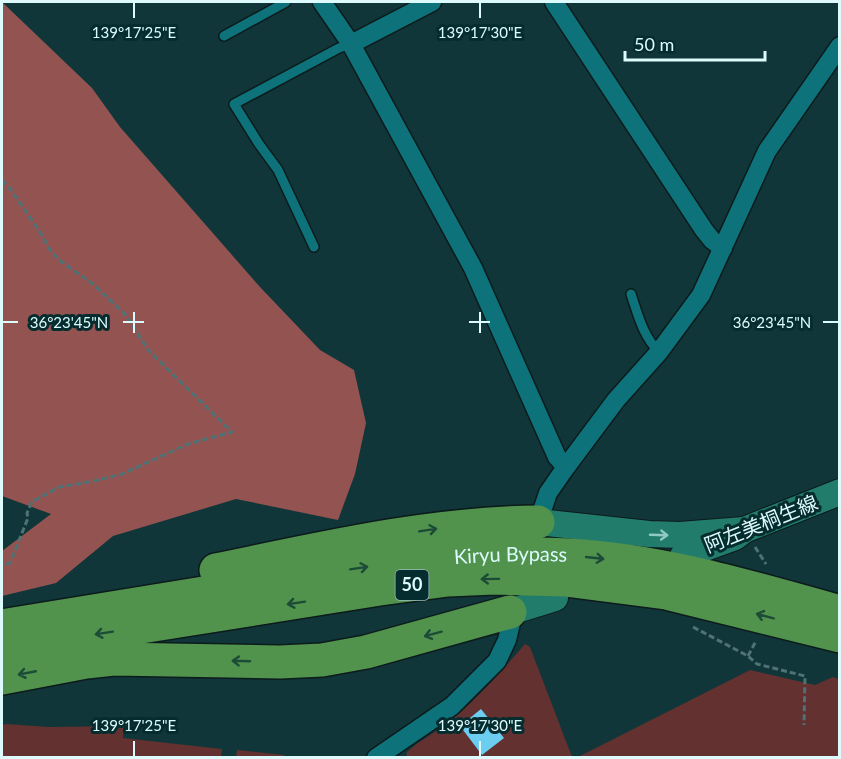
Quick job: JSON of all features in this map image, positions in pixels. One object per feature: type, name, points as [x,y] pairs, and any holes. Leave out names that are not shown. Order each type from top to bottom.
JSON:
[{"type":"highway","points":[[2,620],[32,609],[345,543],[468,524],[536,531]]},
{"type":"highway","name":"Kiryu Bypass","points":[[2,626],[367,567],[473,554],[570,555],[626,562],[714,578],[840,612]]},
{"type":"highway","name":"50","points":[[2,649],[380,589],[448,580],[494,578],[565,580],[666,593],[840,636]]},
{"type":"highway","points":[[2,678],[114,658],[280,662],[322,660],[366,652],[511,604]]},
{"type":"main road","name":"阿左美桐生線","points":[[683,556],[735,537],[747,535],[840,492]]},
{"type":"main road","points":[[536,531],[747,535]]},
{"type":"main road","points":[[511,604],[555,598]]},
{"type":"street","points":[[322,2],[351,44],[473,268],[557,457],[566,467]]},
{"type":"street","points":[[351,44],[432,2]]},
{"type":"street","points":[[554,2],[704,230],[723,248]]},
{"type":"street","points":[[536,531],[548,493],[566,467],[616,400],[659,352],[701,296],[767,151],[840,46]]},
{"type":"street","points":[[376,758],[452,706],[484,676],[504,651],[511,623],[511,604]]},
{"type":"lane","points":[[224,36],[286,2]]},
{"type":"lane","points":[[314,247],[278,170],[234,105],[339,48],[351,44]]},
{"type":"lane","points":[[631,294],[644,332],[649,342],[659,352]]},
{"type":"path","points":[[2,180],[59,260],[93,284],[125,314],[149,351],[232,432],[188,444],[122,474],[59,487],[32,502],[10,563],[2,566]]},
{"type":"path","points":[[747,535],[767,566],[767,571]]},
{"type":"path","points":[[687,624],[748,656],[757,664],[805,676],[804,725]]},
{"type":"path","points":[[748,656],[757,639]]},
{"type":"shaded area","points":[[2,2],[92,88],[120,127],[260,287],[320,350],[354,370],[366,423],[355,474],[338,520],[236,499],[113,536],[56,583],[2,596],[2,551],[51,514],[2,496]]},
{"type":"shaded area","points":[[525,644],[530,647],[572,757],[406,758],[407,752],[470,704]]},
{"type":"shaded area","points":[[750,670],[815,685],[833,677],[839,679],[839,757],[578,757]]},
{"type":"shaded area","points":[[2,725],[49,727],[124,726],[123,738],[222,749],[221,757],[2,757]]},
{"type":"shaded area","points":[[237,750],[284,755],[284,757],[236,757]]},
{"type":"building","points":[[481,709],[504,738],[482,755],[460,726]]}]
